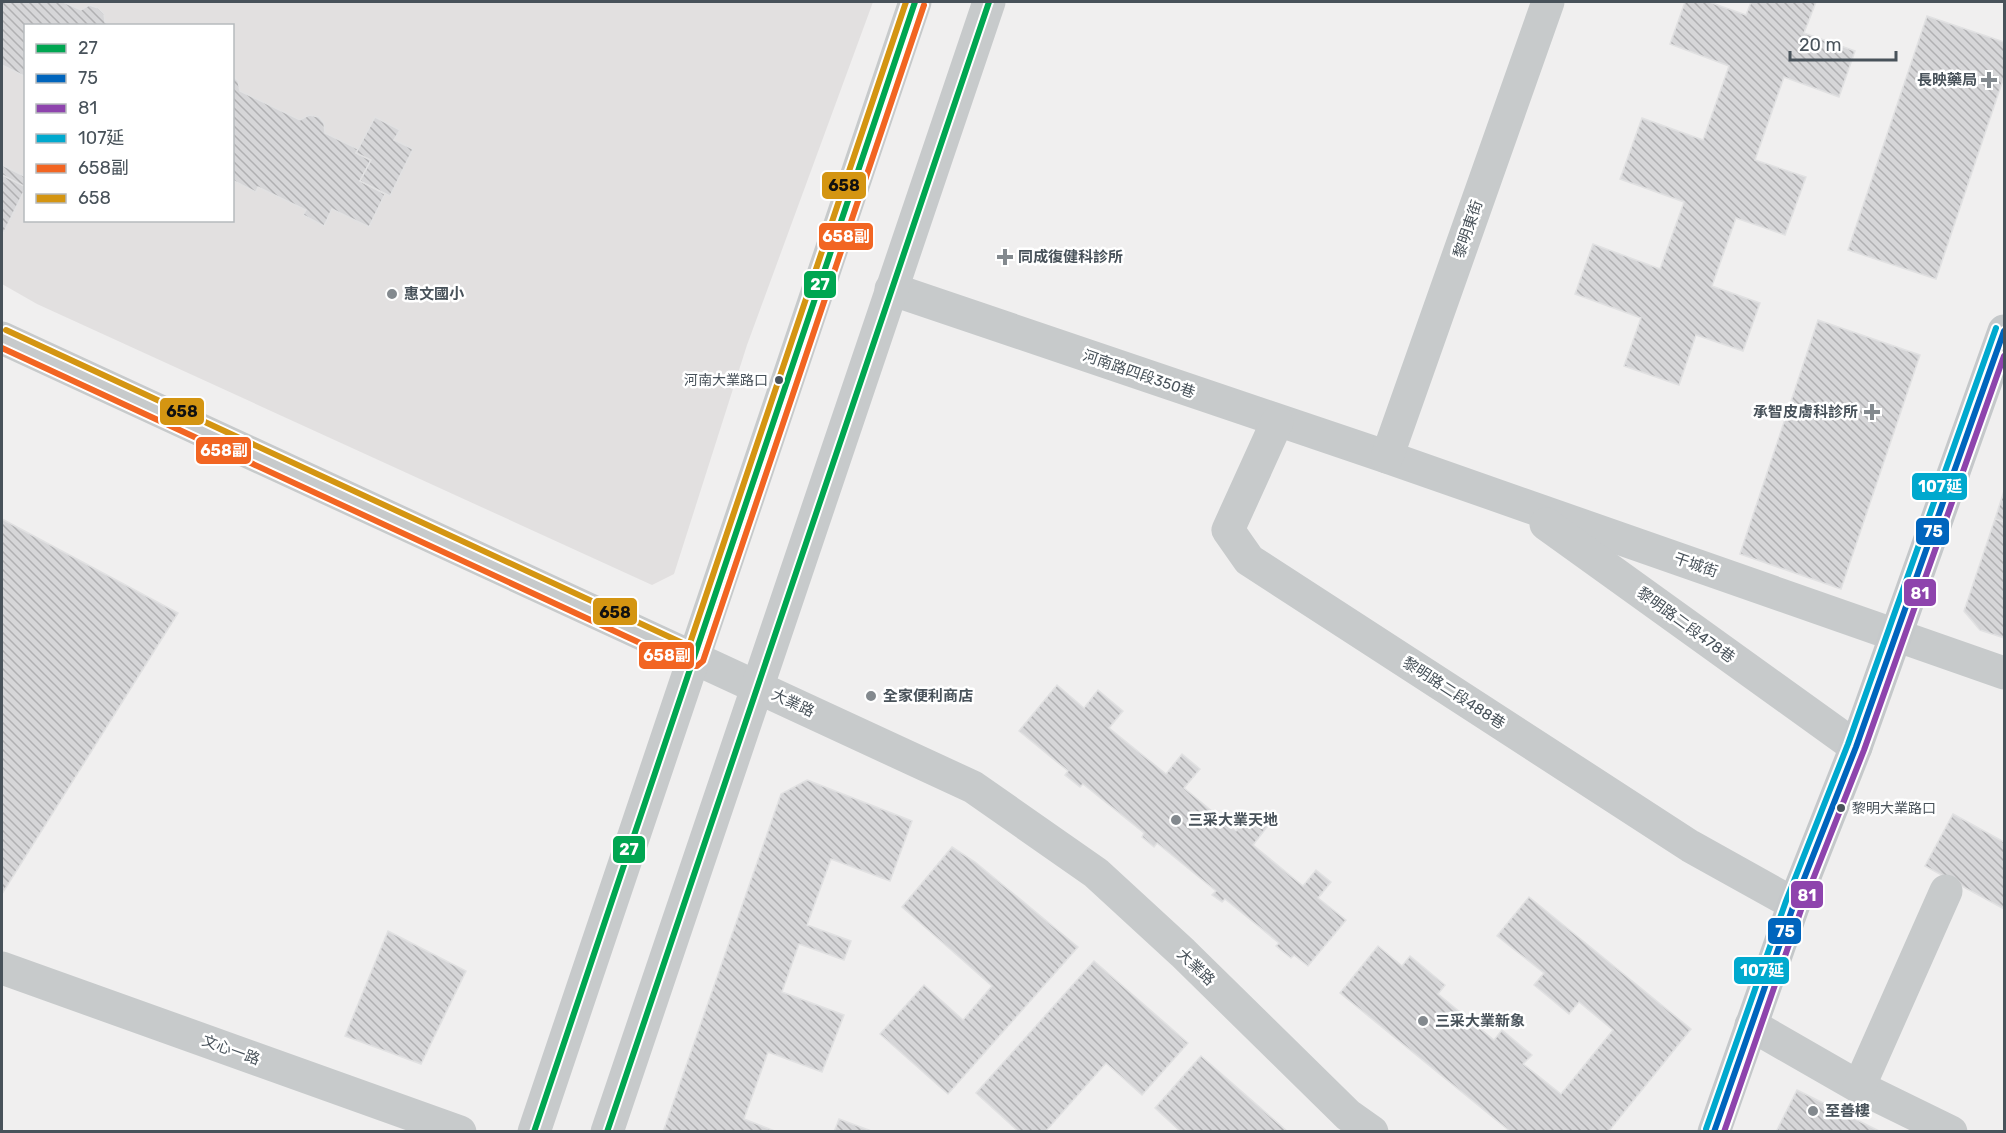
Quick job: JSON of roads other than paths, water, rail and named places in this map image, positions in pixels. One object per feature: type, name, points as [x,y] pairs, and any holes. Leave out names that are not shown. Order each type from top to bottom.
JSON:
[{"type":"main road","points":[[1714,1131],[1794,904],[1856,747],[2004,331]]},
{"type":"street","points":[[534,1131],[915,2]]},
{"type":"street","points":[[607,1131],[989,2]]},
{"type":"street","name":"黎明東街","points":[[1387,457],[1548,2]]},
{"type":"street","name":"河南路四段350巷","points":[[891,289],[1277,422],[1387,457]]},
{"type":"street","name":"大業路","points":[[2,338],[757,685],[973,787],[1096,873],[1183,953],[1348,1115],[1372,1131]]},
{"type":"street","name":"黎明路二段488巷","points":[[1277,422],[1228,531],[1250,560],[1690,846],[1794,904]]},
{"type":"street","name":"干城街","points":[[1387,457],[2004,673]]},
{"type":"street","name":"黎明路二段478巷","points":[[1516,503],[1856,747]]},
{"type":"street","points":[[1859,1087],[1946,891]]},
{"type":"street","name":"文心一路","points":[[2,968],[460,1131]]},
{"type":"street","points":[[1751,1025],[1859,1087],[1951,1131]]},
{"type":"place","name":"長映藥局","points":[[1989,80]]},
{"type":"place","name":"同成復健科診所","points":[[1005,257]]},
{"type":"place","name":"惠文國小","points":[[392,294]]},
{"type":"place","name":"河南大業路口","points":[[779,380]]},
{"type":"place","name":"承智皮膚科診所","points":[[1872,412]]},
{"type":"place","name":"全家便利商店","points":[[871,696]]},
{"type":"place","name":"黎明大業路口","points":[[1841,808]]},
{"type":"place","name":"三采大業天地","points":[[1176,820]]},
{"type":"place","name":"三采大業新象","points":[[1423,1021]]},
{"type":"place","name":"至善樓","points":[[1813,1111]]}]
